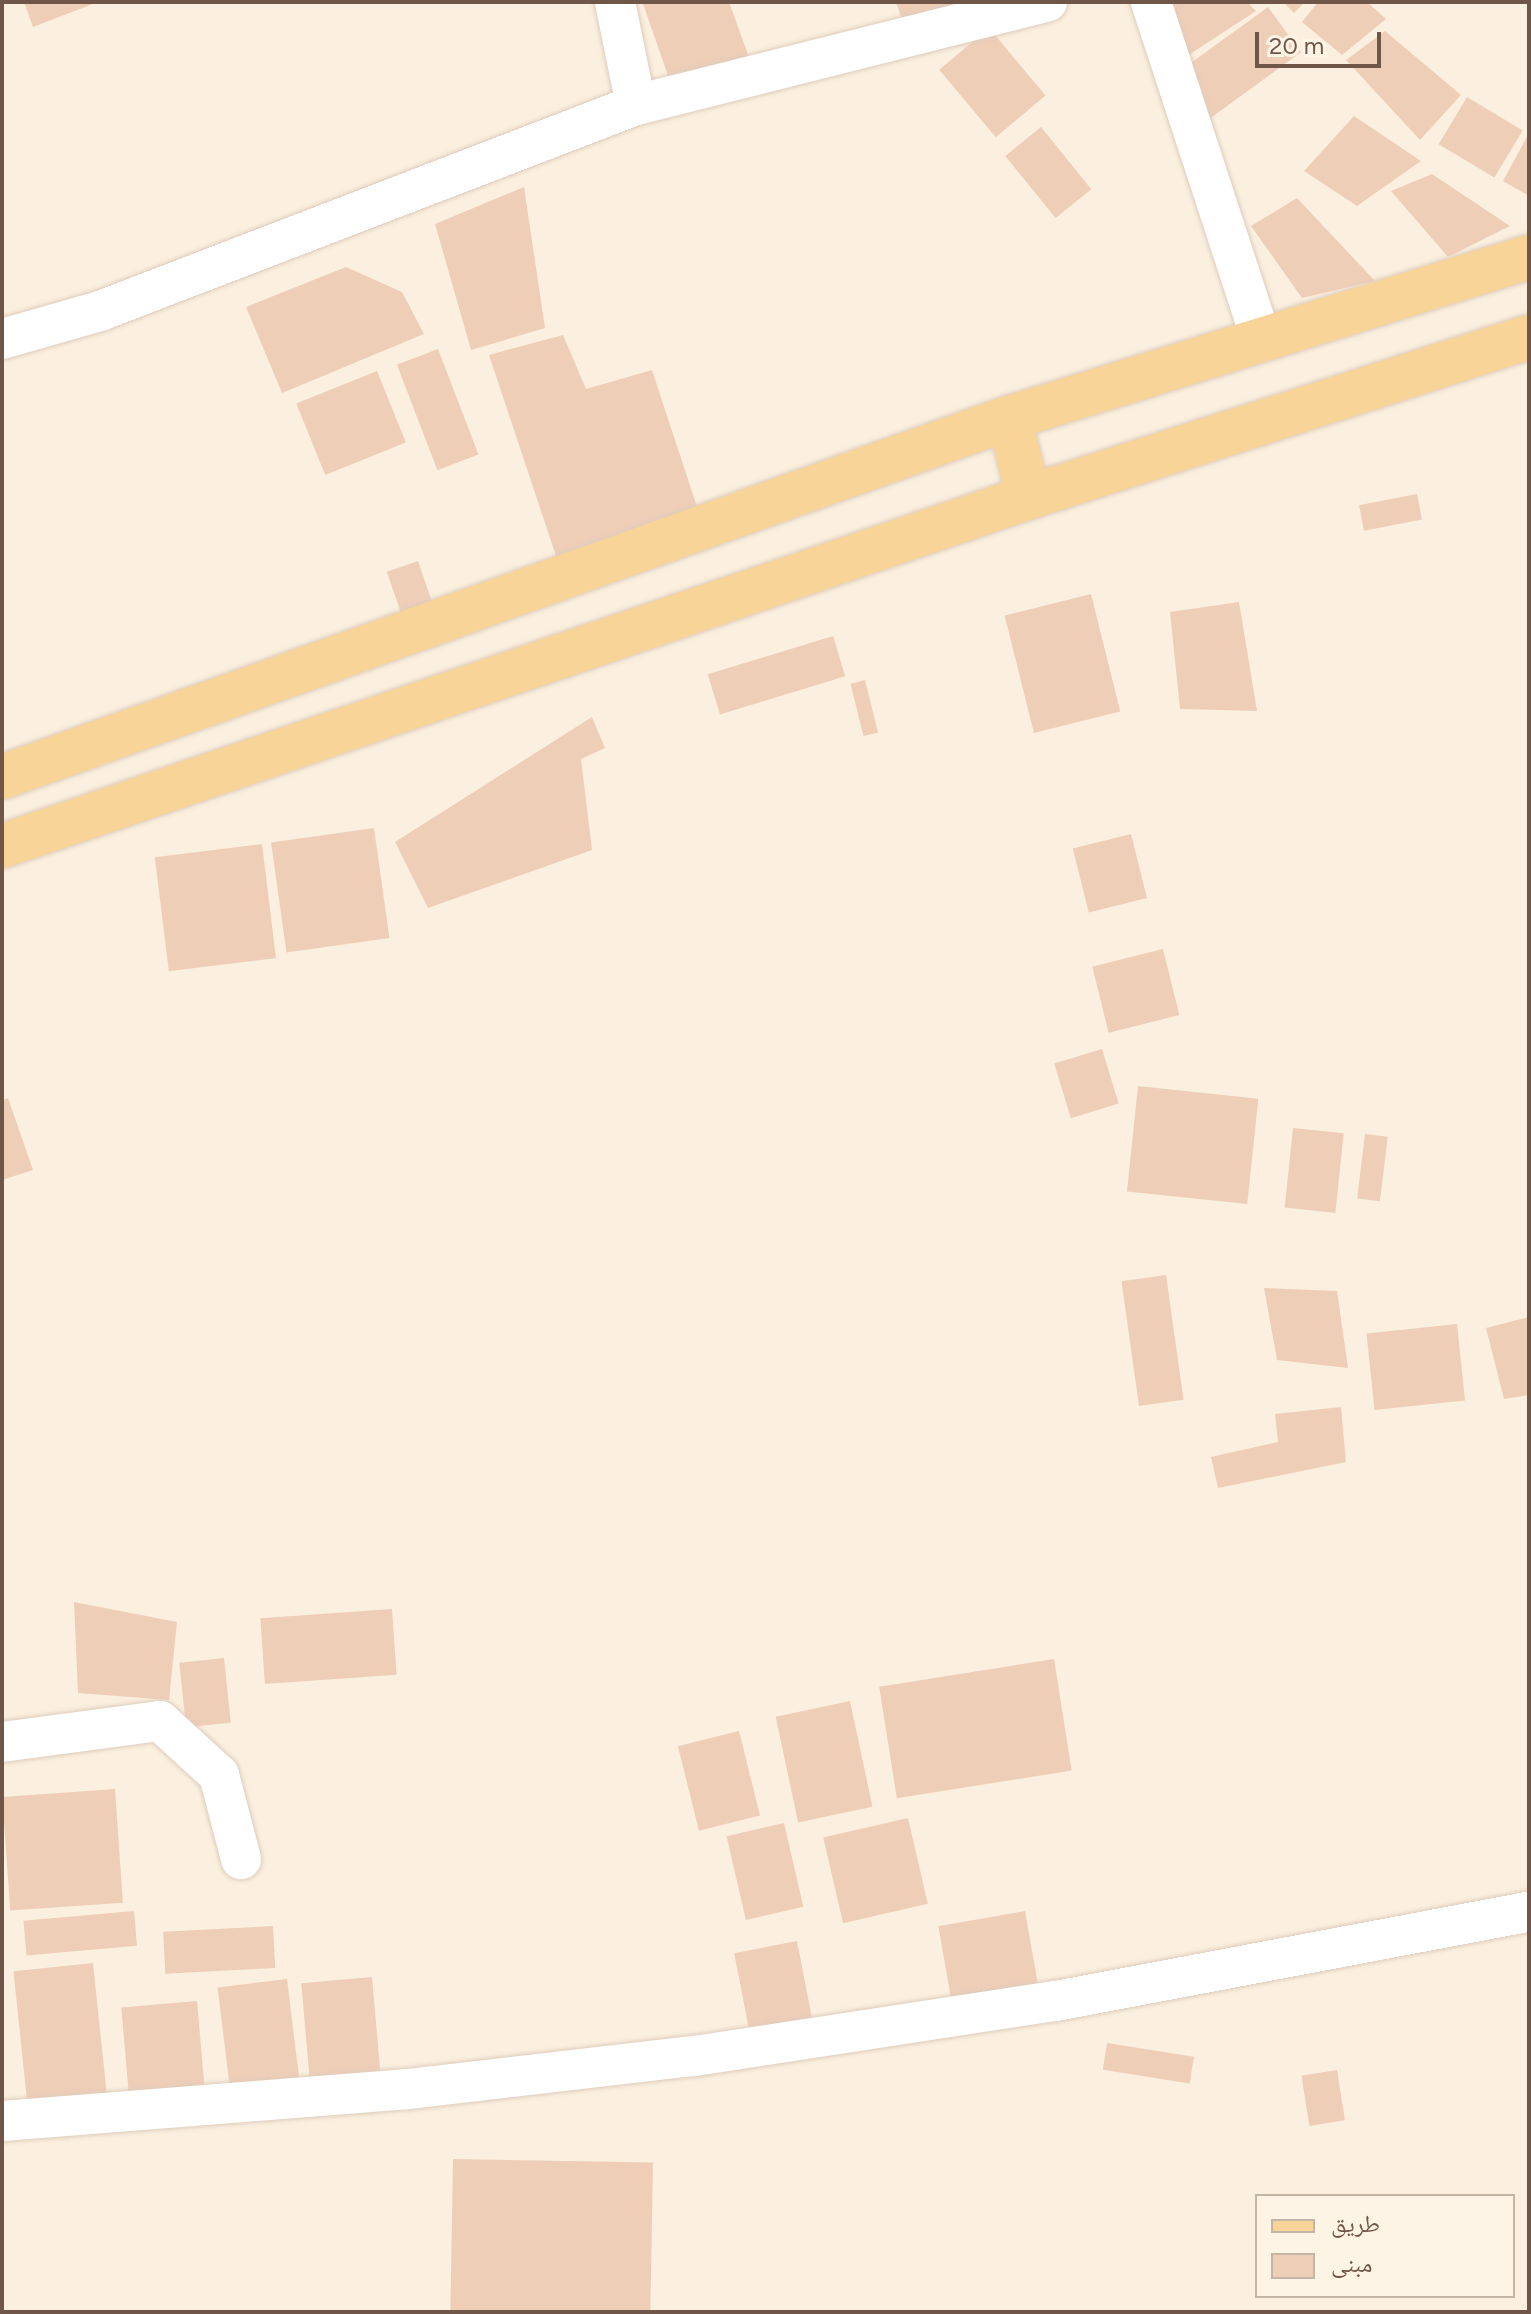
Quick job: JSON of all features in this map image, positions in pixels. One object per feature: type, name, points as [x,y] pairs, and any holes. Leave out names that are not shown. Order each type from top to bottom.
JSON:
[{"type":"main road","points":[[2,777],[109,743],[1009,418],[1260,336],[1529,257]]},
{"type":"main road","points":[[2,846],[135,807],[1029,497],[1529,337]]},
{"type":"main road","points":[[1009,418],[1029,497]]},
{"type":"main road","points":[[109,743],[135,807]]},
{"type":"street","points":[[615,2],[636,105]]},
{"type":"street","points":[[2,339],[100,311],[636,105],[1047,2]]},
{"type":"street","points":[[1151,2],[1260,336]]},
{"type":"street","points":[[2,1742],[160,1721],[219,1775],[241,1859]]},
{"type":"street","points":[[2,2121],[408,2089],[695,2056],[1056,2001],[1529,1912]]},
{"type":"building","points":[[24,2],[98,2],[33,27]]},
{"type":"building","points":[[729,2],[751,63],[673,90],[643,4]]},
{"type":"building","points":[[896,2],[964,2],[964,3],[903,23]]},
{"type":"building","points":[[1157,2],[1247,2],[1256,11],[1181,60]]},
{"type":"building","points":[[1283,2],[1305,2],[1294,13]]},
{"type":"building","points":[[1318,2],[1367,2],[1386,19],[1342,55],[1302,22]]},
{"type":"building","points":[[1268,7],[1301,52],[1210,118],[1177,73]]},
{"type":"building","points":[[989,28],[1046,95],[996,137],[939,70]]},
{"type":"building","points":[[1385,31],[1461,95],[1420,140],[1346,60]]},
{"type":"building","points":[[1467,97],[1523,130],[1494,178],[1439,144]]},
{"type":"building","points":[[1354,116],[1421,161],[1357,206],[1304,171]]},
{"type":"building","points":[[1041,127],[1091,189],[1056,218],[1005,156]]},
{"type":"building","points":[[1529,133],[1529,196],[1503,181]]},
{"type":"building","points":[[1432,174],[1510,226],[1448,257],[1391,191]]},
{"type":"building","points":[[524,187],[545,328],[471,350],[435,224]]},
{"type":"building","points":[[1297,198],[1375,281],[1302,298],[1251,226]]},
{"type":"building","points":[[346,267],[402,292],[424,334],[282,393],[246,307]]},
{"type":"building","points":[[563,335],[586,389],[652,370],[699,513],[557,559],[489,355]]},
{"type":"building","points":[[438,349],[478,454],[437,470],[397,365]]},
{"type":"building","points":[[377,371],[406,442],[325,475],[296,404]]},
{"type":"building","points":[[1417,494],[1422,520],[1364,531],[1359,505]]},
{"type":"building","points":[[418,561],[435,610],[404,621],[387,572]]},
{"type":"building","points":[[1091,594],[1120,711],[1034,733],[1005,616]]},
{"type":"building","points":[[1239,602],[1257,711],[1180,709],[1170,612]]},
{"type":"building","points":[[833,636],[845,676],[720,714],[708,674]]},
{"type":"building","points":[[865,680],[878,732],[864,736],[850,684]]},
{"type":"building","points":[[592,717],[605,748],[581,759],[592,850],[428,908],[395,842]]},
{"type":"building","points":[[374,828],[389,938],[286,952],[271,842]]},
{"type":"building","points":[[1131,834],[1147,898],[1089,913],[1073,849]]},
{"type":"building","points":[[262,844],[276,958],[169,971],[155,857]]},
{"type":"building","points":[[1163,949],[1179,1015],[1109,1033],[1092,967]]},
{"type":"building","points":[[1102,1049],[1119,1104],[1071,1118],[1054,1064]]},
{"type":"building","points":[[1138,1086],[1258,1099],[1247,1204],[1127,1191]]},
{"type":"building","points":[[8,1098],[33,1170],[2,1180],[2,1100]]},
{"type":"building","points":[[1293,1128],[1344,1133],[1335,1213],[1285,1208]]},
{"type":"building","points":[[1365,1134],[1388,1137],[1380,1201],[1357,1199]]},
{"type":"building","points":[[1166,1275],[1184,1400],[1139,1406],[1121,1281]]},
{"type":"building","points":[[1264,1288],[1337,1291],[1348,1368],[1277,1360]]},
{"type":"building","points":[[1529,1317],[1529,1395],[1504,1399],[1486,1328]]},
{"type":"building","points":[[1457,1324],[1465,1401],[1375,1410],[1366,1334]]},
{"type":"building","points":[[1341,1407],[1346,1462],[1218,1488],[1211,1457],[1278,1442],[1275,1414]]},
{"type":"building","points":[[74,1602],[177,1622],[169,1700],[78,1693]]},
{"type":"building","points":[[392,1609],[397,1675],[265,1684],[260,1618]]},
{"type":"building","points":[[224,1658],[231,1723],[186,1727],[179,1663]]},
{"type":"building","points":[[1054,1659],[1072,1771],[897,1798],[879,1687]]},
{"type":"building","points":[[850,1701],[872,1807],[798,1822],[776,1717]]},
{"type":"building","points":[[739,1731],[760,1815],[699,1831],[678,1746]]},
{"type":"building","points":[[115,1789],[123,1903],[10,1911],[2,1797]]},
{"type":"building","points":[[908,1818],[928,1904],[843,1923],[823,1838]]},
{"type":"building","points":[[784,1823],[803,1907],[746,1920],[727,1836]]},
{"type":"building","points":[[134,1911],[137,1946],[26,1956],[23,1921]]},
{"type":"building","points":[[1025,1911],[1040,1999],[954,2014],[938,1926]]},
{"type":"building","points":[[273,1926],[275,1968],[165,1974],[163,1932]]},
{"type":"building","points":[[797,1941],[819,2055],[756,2067],[734,1953]]},
{"type":"building","points":[[93,1963],[107,2097],[28,2106],[13,1971]]},
{"type":"building","points":[[372,1977],[381,2083],[311,2089],[301,1983]]},
{"type":"building","points":[[287,1979],[300,2087],[231,2096],[218,1988]]},
{"type":"building","points":[[197,2001],[206,2099],[130,2105],[121,2008]]},
{"type":"building","points":[[1107,2043],[1194,2057],[1190,2083],[1103,2070]]},
{"type":"building","points":[[1337,2070],[1345,2120],[1309,2126],[1301,2076]]},
{"type":"building","points":[[453,2159],[653,2162],[650,2312],[450,2312]]}]
